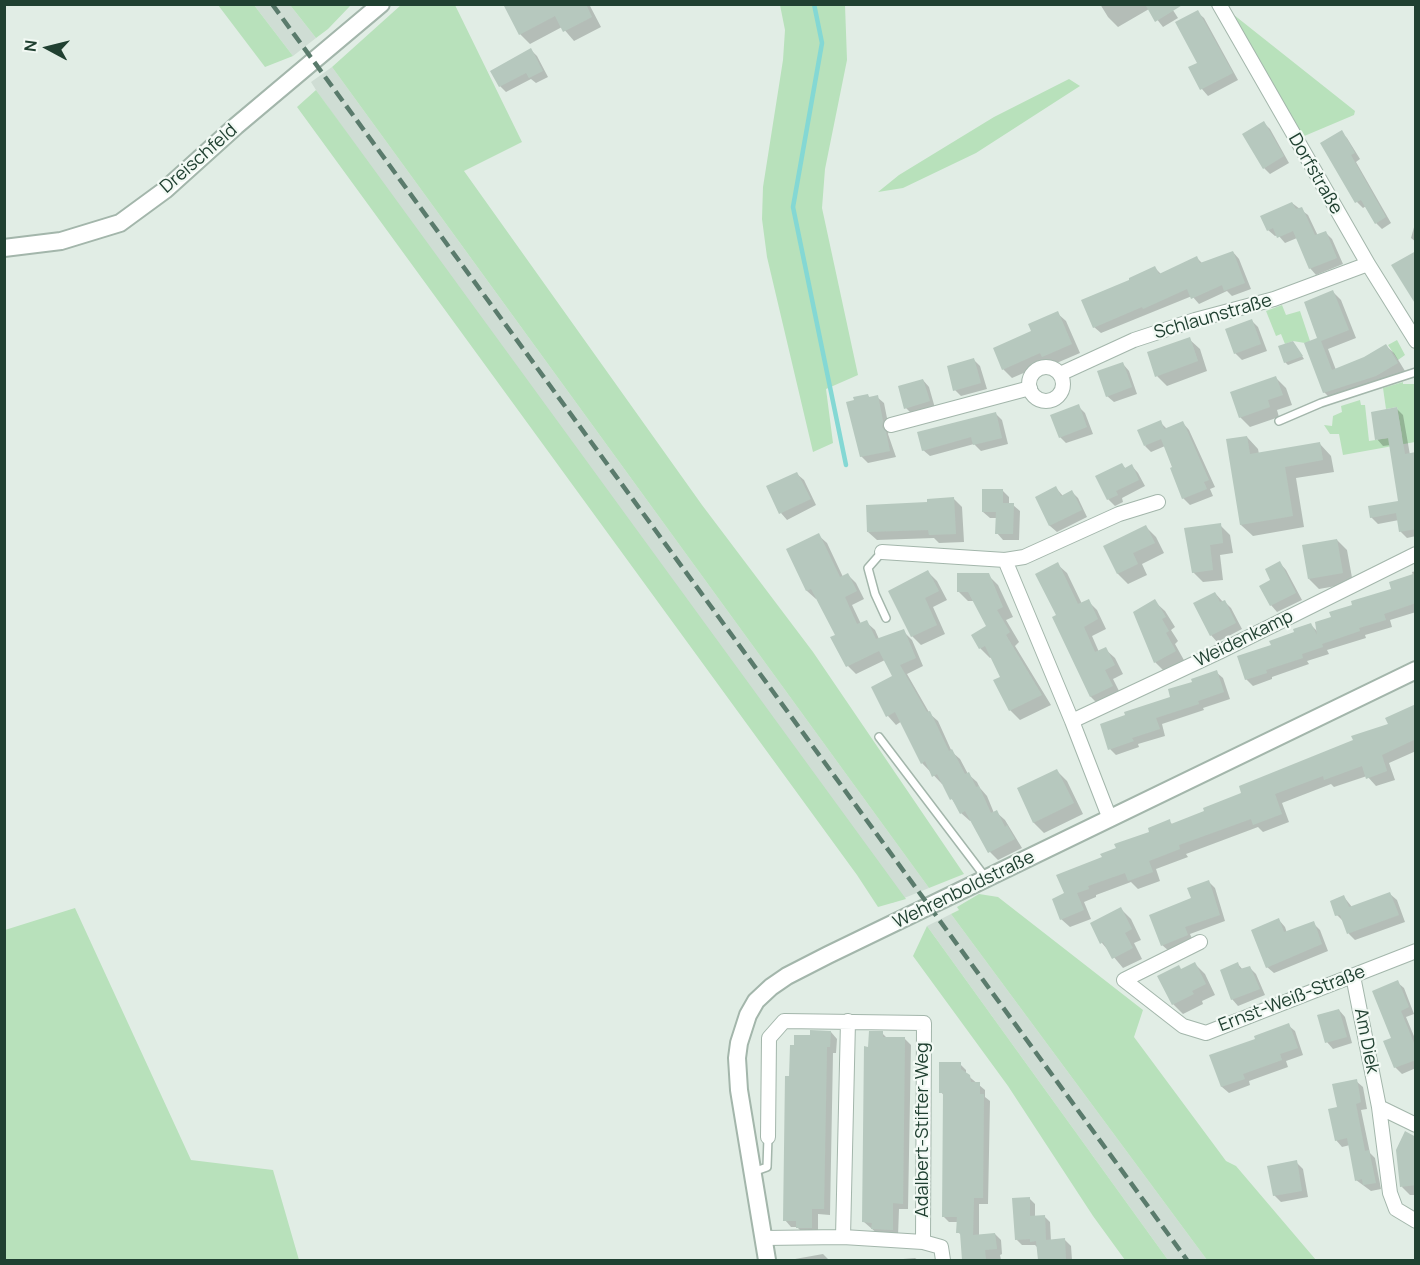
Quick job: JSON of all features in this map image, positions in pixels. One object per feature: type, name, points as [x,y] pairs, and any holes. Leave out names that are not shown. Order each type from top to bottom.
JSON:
[{"type":"street","name":"Dreischfeld","points":[[4,248],[61,241],[120,223],[165,190],[236,126],[381,4]]},
{"type":"street","name":"Dorfstraße","points":[[1218,4],[1368,264],[1416,341]]},
{"type":"street","name":"Schlaunstraße","points":[[1030,388],[1031,376],[1040,368],[1051,368],[1059,374],[1134,340],[1195,320],[1274,299],[1368,264]]},
{"type":"street","points":[[891,424],[1030,388],[1039,399],[1053,399],[1062,388],[1059,374]]},
{"type":"street","points":[[882,552],[1005,560],[1024,557],[1119,514],[1158,502]]},
{"type":"street","name":"Weidenkamp","points":[[1072,721],[1219,652],[1416,554]]},
{"type":"street","points":[[1005,560],[1110,819]]},
{"type":"street","name":"Wehrenboldstraße","points":[[768,1260],[739,1090],[737,1058],[742,1029],[756,1001],[771,987],[787,976],[986,878],[1416,670]]},
{"type":"street","name":"Ernst-Weiß-Straße","points":[[1200,942],[1125,980],[1183,1026],[1206,1033],[1416,951]]},
{"type":"street","name":"Am Diek","points":[[1353,976],[1379,1107],[1390,1193],[1396,1209],[1416,1221]]},
{"type":"street","name":"Adalbert-Stifter-Weg","points":[[768,1137],[769,1038],[784,1021],[924,1023],[923,1242]]},
{"type":"street","points":[[843,1237],[848,1021]]},
{"type":"street","points":[[1379,1107],[1416,1125]]},
{"type":"street","points":[[764,1238],[843,1237],[923,1242],[941,1247],[943,1260]]},
{"type":"lane","points":[[1279,421],[1321,403],[1416,372]]},
{"type":"lane","points":[[882,552],[868,568],[875,594],[886,618]]},
{"type":"lane","points":[[879,737],[986,878]]},
{"type":"lane","points":[[753,1172],[766,1167],[768,1137]]},
{"type":"shaded area","points":[[254,5],[290,5],[316,38],[293,56]]},
{"type":"shaded area","points":[[332,67],[929,888],[892,903],[316,90],[311,82]]},
{"type":"shaded area","points":[[951,914],[1207,1260],[1168,1260],[927,926]]},
{"type":"green space","points":[[218,5],[254,5],[293,56],[265,67]]},
{"type":"green space","points":[[290,5],[351,5],[316,38]]},
{"type":"green space","points":[[401,5],[455,5],[522,142],[464,171],[702,505],[813,652],[964,874],[929,888],[332,67]]},
{"type":"green space","points":[[780,5],[845,5],[847,60],[825,169],[822,208],[858,375],[826,389],[833,443],[813,452],[767,257],[762,219],[763,187],[783,60],[785,30]]},
{"type":"green space","points":[[1234,15],[1355,111],[1354,115],[1302,137],[1237,26]]},
{"type":"green space","points":[[1069,79],[1080,86],[976,153],[903,188],[878,192],[899,175],[994,117]]},
{"type":"green space","points":[[316,90],[906,899],[878,907],[857,875],[297,107]]},
{"type":"green space","points":[[1282,305],[1286,315],[1300,311],[1311,344],[1293,341],[1285,344],[1281,334],[1276,336],[1266,311]]},
{"type":"green space","points":[[1397,340],[1405,355],[1398,360],[1388,345]]},
{"type":"green space","points":[[1403,382],[1403,384],[1414,384],[1416,390],[1415,442],[1343,455],[1339,434],[1330,434],[1324,425],[1332,426],[1333,416],[1342,412],[1341,406],[1360,400],[1361,405],[1365,405],[1369,441],[1402,436],[1397,407],[1386,409],[1383,388]]},
{"type":"green space","points":[[979,894],[998,897],[1143,1010],[1134,1037],[1226,1161],[1236,1166],[1316,1260],[1207,1260],[951,914],[959,910],[957,907]]},
{"type":"green space","points":[[75,908],[191,1160],[273,1170],[299,1260],[5,1260],[5,930]]},
{"type":"green space","points":[[927,926],[1168,1260],[1125,1260],[1093,1216],[1008,1086],[913,956]]},
{"type":"building","points":[[503,4],[586,4],[592,17],[563,32],[555,16],[519,35]]},
{"type":"building","points":[[1145,4],[1184,4],[1155,22]]},
{"type":"building","points":[[1198,10],[1233,73],[1200,90],[1188,67],[1197,63],[1175,22]]},
{"type":"building","points":[[531,48],[543,71],[529,78],[526,73],[499,87],[490,71]]},
{"type":"building","points":[[1264,121],[1284,156],[1263,169],[1242,134]]},
{"type":"building","points":[[1342,130],[1355,153],[1351,155],[1386,217],[1375,224],[1361,200],[1355,203],[1320,143]]},
{"type":"building","points":[[1292,202],[1296,209],[1302,207],[1315,235],[1326,231],[1337,258],[1309,269],[1293,231],[1277,238],[1273,228],[1267,231],[1260,216]]},
{"type":"building","points":[[1233,251],[1245,283],[1224,291],[1222,285],[1191,299],[1187,289],[1093,328],[1081,300],[1129,280],[1155,266],[1159,274],[1197,256],[1200,263]]},
{"type":"building","points":[[1416,251],[1416,305],[1391,265]]},
{"type":"building","points":[[1333,290],[1349,330],[1321,341],[1332,370],[1364,357],[1386,344],[1398,363],[1376,376],[1323,393],[1304,343],[1317,338],[1304,302]]},
{"type":"building","points":[[1058,311],[1072,344],[1042,357],[1040,353],[1002,370],[993,348],[1031,331],[1028,324]]},
{"type":"building","points":[[1252,319],[1261,344],[1234,354],[1225,329]]},
{"type":"building","points":[[1190,337],[1198,361],[1155,377],[1147,352]]},
{"type":"building","points":[[1293,341],[1303,356],[1284,363],[1278,346]]},
{"type":"building","points":[[974,358],[981,383],[953,391],[947,366]]},
{"type":"building","points":[[1123,362],[1132,387],[1106,397],[1097,371]]},
{"type":"building","points":[[1276,376],[1283,395],[1268,400],[1270,407],[1239,418],[1230,392]]},
{"type":"building","points":[[923,379],[930,401],[904,409],[898,386]]},
{"type":"building","points":[[868,394],[869,397],[878,395],[882,427],[886,432],[890,451],[860,457],[846,402],[854,400],[853,397]]},
{"type":"building","points":[[1079,404],[1087,427],[1059,438],[1050,415]]},
{"type":"building","points":[[1397,407],[1405,454],[1416,452],[1416,529],[1399,532],[1396,513],[1370,518],[1368,506],[1398,501],[1388,438],[1375,440],[1371,412]]},
{"type":"building","points":[[996,412],[1002,438],[973,445],[971,437],[922,451],[917,432]]},
{"type":"building","points":[[1161,420],[1164,429],[1183,421],[1209,480],[1204,482],[1207,489],[1182,499],[1161,439],[1144,446],[1137,430]]},
{"type":"building","points":[[1247,436],[1250,454],[1320,442],[1323,460],[1285,467],[1293,516],[1240,525],[1226,439]]},
{"type":"building","points":[[1122,463],[1125,468],[1132,464],[1139,480],[1116,491],[1118,495],[1107,500],[1095,476]]},
{"type":"building","points":[[797,472],[811,499],[779,514],[766,486]]},
{"type":"building","points":[[1056,486],[1061,496],[1072,490],[1082,510],[1049,526],[1035,497]]},
{"type":"building","points":[[982,489],[1003,489],[1003,503],[1014,503],[1013,534],[995,534],[996,512],[982,512]]},
{"type":"building","points":[[954,497],[956,534],[929,535],[928,530],[867,532],[866,505],[927,502],[927,499]]},
{"type":"building","points":[[1221,523],[1223,543],[1210,545],[1213,570],[1192,573],[1184,528]]},
{"type":"building","points":[[1146,525],[1155,543],[1133,553],[1138,564],[1117,574],[1103,546]]},
{"type":"building","points":[[819,533],[840,577],[848,573],[857,591],[845,597],[857,624],[867,620],[876,639],[904,629],[916,658],[900,665],[927,712],[930,711],[949,751],[952,749],[965,774],[969,772],[976,787],[979,786],[991,813],[997,810],[1005,827],[1007,825],[1015,839],[988,853],[965,811],[960,814],[937,774],[932,777],[925,761],[921,764],[895,712],[886,717],[871,687],[892,676],[879,651],[846,667],[830,637],[835,635],[811,589],[806,591],[786,549]]},
{"type":"building","points":[[1337,539],[1343,573],[1308,579],[1302,545]]},
{"type":"building","points":[[1280,561],[1296,593],[1270,606],[1259,586],[1270,580],[1265,569]]},
{"type":"building","points":[[1058,562],[1078,604],[1089,599],[1098,619],[1084,627],[1095,652],[1106,647],[1115,665],[1105,670],[1113,686],[1090,697],[1052,617],[1056,615],[1035,574]]},
{"type":"building","points":[[928,570],[939,591],[925,598],[937,625],[911,637],[888,591]]},
{"type":"building","points":[[957,573],[989,573],[1003,607],[997,610],[1010,632],[1006,635],[1042,695],[1009,711],[993,680],[1000,677],[985,646],[979,649],[971,635],[986,626],[968,592],[957,592]]},
{"type":"building","points":[[1416,573],[1416,603],[1384,614],[1386,620],[1359,628],[1360,631],[1322,644],[1323,647],[1302,654],[1303,658],[1266,670],[1267,673],[1245,680],[1237,656],[1271,645],[1269,641],[1311,623],[1317,635],[1315,622],[1331,617],[1329,612],[1352,605],[1351,601],[1391,589],[1389,582]]},
{"type":"building","points":[[1215,592],[1220,602],[1225,600],[1236,623],[1210,636],[1193,603]]},
{"type":"building","points":[[1155,599],[1166,617],[1162,619],[1169,631],[1166,633],[1176,651],[1154,663],[1133,612]]},
{"type":"building","points":[[1217,670],[1224,692],[1198,701],[1199,704],[1156,718],[1160,729],[1132,738],[1134,741],[1108,750],[1100,724],[1125,715],[1124,712],[1170,697],[1168,689],[1192,682],[1191,679]]},
{"type":"building","points":[[1416,704],[1416,739],[1382,755],[1387,771],[1366,779],[1362,766],[1324,780],[1323,776],[1275,794],[1282,814],[1253,825],[1251,819],[1179,845],[1180,849],[1149,861],[1153,872],[1128,881],[1125,873],[1088,886],[1089,889],[1077,893],[1084,910],[1060,920],[1052,899],[1064,893],[1056,875],[1102,857],[1100,854],[1116,848],[1114,844],[1149,832],[1148,828],[1170,819],[1171,824],[1204,811],[1203,808],[1241,793],[1239,786],[1353,740],[1351,736],[1388,724],[1385,718]]},
{"type":"building","points":[[1057,769],[1074,803],[1033,823],[1017,788]]},
{"type":"building","points":[[1209,880],[1220,915],[1185,927],[1188,935],[1161,946],[1149,915],[1191,898],[1187,888]]},
{"type":"building","points":[[1390,892],[1399,915],[1347,934],[1340,915],[1335,916],[1330,901],[1344,895],[1349,907]]},
{"type":"building","points":[[1121,907],[1132,929],[1125,933],[1133,948],[1112,959],[1103,942],[1100,944],[1090,923]]},
{"type":"building","points":[[1279,918],[1284,932],[1314,921],[1322,944],[1266,968],[1251,930]]},
{"type":"building","points":[[1195,962],[1206,984],[1192,991],[1194,994],[1172,1005],[1157,976],[1179,965],[1181,969]]},
{"type":"building","points":[[1238,962],[1240,969],[1250,966],[1260,989],[1231,1000],[1220,970]]},
{"type":"building","points":[[1398,980],[1409,1007],[1401,1011],[1416,1048],[1416,1060],[1394,1068],[1383,1041],[1391,1038],[1372,991]]},
{"type":"building","points":[[1339,1009],[1347,1037],[1325,1043],[1317,1015]]},
{"type":"building","points":[[1289,1023],[1298,1048],[1280,1054],[1282,1060],[1243,1074],[1245,1079],[1221,1087],[1209,1055],[1255,1039],[1254,1036]]},
{"type":"building","points":[[810,1030],[831,1031],[830,1047],[827,1047],[824,1209],[812,1209],[812,1228],[796,1228],[796,1221],[783,1221],[785,1076],[789,1076],[790,1045],[794,1045],[794,1035],[810,1035]]},
{"type":"building","points":[[869,1031],[883,1031],[883,1037],[905,1037],[903,1204],[893,1203],[893,1230],[871,1229],[872,1223],[862,1222],[864,1046],[868,1047]]},
{"type":"building","points":[[939,1062],[961,1062],[961,1069],[970,1075],[971,1082],[980,1082],[980,1094],[984,1094],[983,1198],[974,1198],[973,1235],[995,1233],[997,1249],[985,1250],[986,1260],[962,1260],[960,1233],[956,1233],[957,1217],[942,1217],[943,1093],[939,1093]]},
{"type":"building","points":[[1357,1079],[1361,1102],[1356,1104],[1365,1151],[1369,1150],[1376,1183],[1363,1185],[1362,1179],[1355,1181],[1347,1138],[1335,1141],[1328,1109],[1337,1107],[1332,1084]]},
{"type":"building","points":[[1405,1131],[1416,1137],[1416,1185],[1400,1187],[1396,1150]]},
{"type":"building","points":[[1297,1160],[1302,1191],[1273,1196],[1267,1166]]},
{"type":"building","points":[[1030,1197],[1030,1216],[1045,1215],[1046,1240],[1065,1238],[1066,1260],[1038,1260],[1036,1241],[1015,1240],[1012,1198]]},
{"type":"waterway","points":[[814,4],[822,43],[793,207],[846,465]]},
{"type":"railway","points":[[272,4],[1187,1260]]}]
